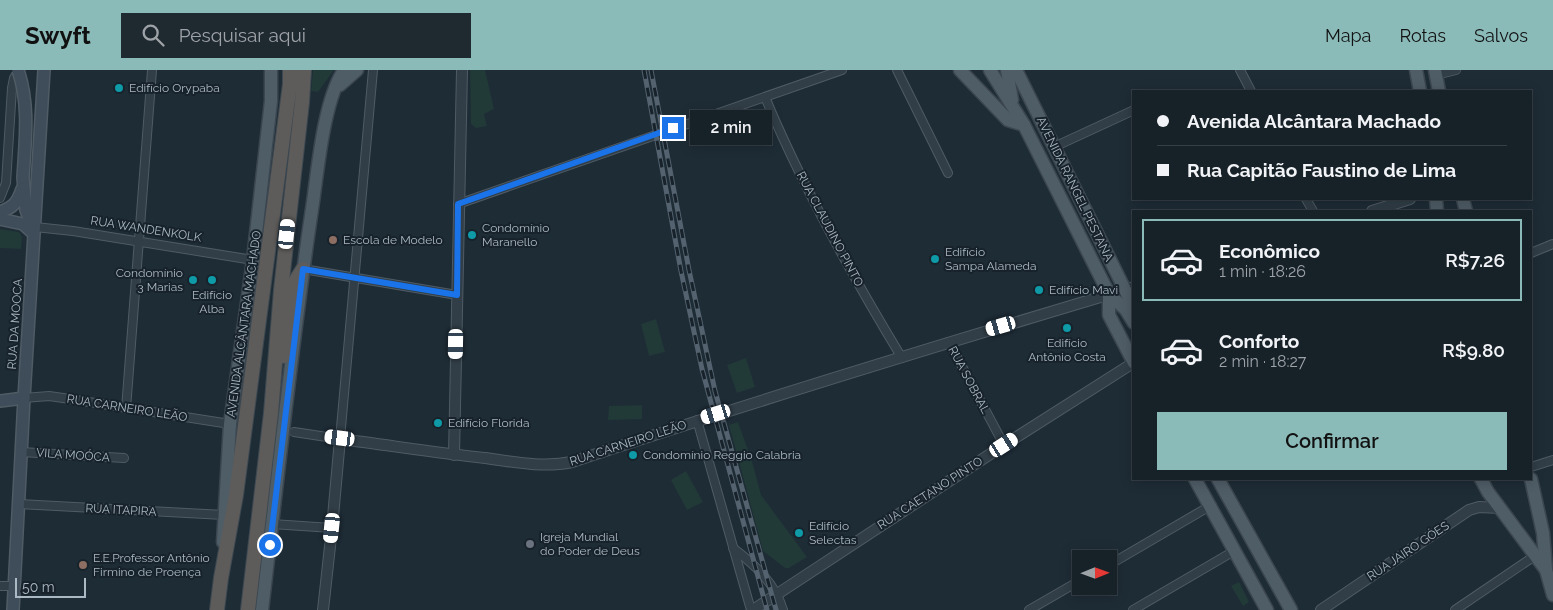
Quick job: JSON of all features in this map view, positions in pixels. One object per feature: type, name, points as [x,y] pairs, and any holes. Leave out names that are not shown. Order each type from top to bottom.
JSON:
[{"type":"highway","name":"AVENIDA ALCÂNTARA MACHADO","points":[[217,610],[236,495],[264,290],[290,84],[290,70]]},
{"type":"highway","points":[[248,610],[271,412],[281,290],[304,70]]},
{"type":"highway","points":[[271,412],[284,360],[294,288],[296,280],[303,269]]},
{"type":"main road","points":[[19,70],[26,105],[23,182],[26,210],[35,230]]},
{"type":"main road","name":"RUA DA MOOCA","points":[[13,610],[44,70]]},
{"type":"main road","name":"AVENIDA ALCÂNTARA MACHADO","points":[[221,578],[230,424],[253,260],[271,101],[270,70]]},
{"type":"main road","points":[[262,610],[303,269],[327,114],[344,70]]},
{"type":"main road","points":[[335,91],[357,70]]},
{"type":"main road","points":[[960,70],[1008,120],[1024,125]]},
{"type":"main road","points":[[990,70],[1013,104]]},
{"type":"main road","points":[[1007,70],[1013,104]]},
{"type":"main road","name":"AVENIDA RANGEL PESTANA","points":[[1016,70],[1054,148],[1129,288],[1130,309]]},
{"type":"main road","points":[[1416,70],[1420,90]]},
{"type":"main road","points":[[1435,72],[1439,90]]},
{"type":"main road","name":"AVENIDA RANGEL PESTANA","points":[[1013,104],[1109,294],[1109,315],[1132,359]]},
{"type":"main road","points":[[0,212],[13,207],[19,197],[23,182]]},
{"type":"main road","name":"RUA WANDENKOLK","points":[[0,219],[23,224],[35,230]]},
{"type":"main road","name":"AVENIDA RANGEL PESTANA","points":[[1109,294],[1130,309]]},
{"type":"main road","points":[[0,401],[24,398]]},
{"type":"main road","points":[[1196,480],[1267,610]]},
{"type":"main road","points":[[1219,480],[1291,610]]},
{"type":"main road","points":[[1482,480],[1500,508],[1545,550]]},
{"type":"main road","points":[[1531,480],[1545,550],[1546,570],[1553,595]]},
{"type":"main road","points":[[1210,506],[1229,500]]},
{"type":"street","points":[[0,198],[6,183],[12,88],[14,78],[19,70]]},
{"type":"street","points":[[126,409],[152,70]]},
{"type":"street","points":[[322,610],[332,528],[373,70]]},
{"type":"street","points":[[454,455],[462,70]]},
{"type":"street","points":[[458,204],[842,70]]},
{"type":"street","points":[[896,70],[948,173]]},
{"type":"street","points":[[1240,70],[1250,90]]},
{"type":"street","points":[[1435,72],[1456,70]]},
{"type":"street","name":"RUA CLAUDINO PINTO","points":[[765,97],[804,183],[828,230],[902,358]]},
{"type":"street","points":[[1054,148],[1132,111]]},
{"type":"street","points":[[1375,210],[1407,200]]},
{"type":"street","name":"RUA WANDENKOLK","points":[[35,230],[139,242],[253,260]]},
{"type":"street","points":[[1532,253],[1553,244]]},
{"type":"street","points":[[303,269],[457,295]]},
{"type":"street","name":"RUA CARNEIRO LEÃO","points":[[294,432],[454,455],[539,465],[555,465],[572,462],[697,420],[1129,288]]},
{"type":"street","name":"RUA SOBRAL","points":[[949,342],[1004,445]]},
{"type":"street","name":"RUA CAETANO PINTO","points":[[752,610],[1004,445],[1132,364]]},
{"type":"street","name":"RUA CARNEIRO LEÃO","points":[[24,398],[37,396],[63,398],[230,424]]},
{"type":"street","points":[[697,420],[752,610]]},
{"type":"street","name":"VILA MOÓCA","points":[[22,452],[124,458]]},
{"type":"street","points":[[1532,467],[1553,460]]},
{"type":"street","name":"RUA ITAPIRA","points":[[19,504],[224,515]]},
{"type":"street","points":[[1118,559],[1210,506]]},
{"type":"street","name":"RUA JAIRO GÓES","points":[[1321,610],[1469,510],[1479,507],[1500,508]]},
{"type":"street","points":[[272,524],[332,528]]},
{"type":"street","points":[[733,548],[763,573],[777,595],[782,610]]},
{"type":"street","points":[[1455,610],[1545,550]]},
{"type":"street","points":[[1133,610],[1234,551]]},
{"type":"street","points":[[1030,610],[1072,585]]},
{"type":"street","points":[[0,586],[14,586]]},
{"type":"green space","points":[[313,70],[334,70],[318,92],[311,91]]},
{"type":"green space","points":[[470,70],[485,70],[494,109],[484,114],[487,126],[476,128],[471,124]]},
{"type":"green space","points":[[0,229],[19,232],[22,237],[21,249],[0,248]]},
{"type":"green space","points":[[656,319],[665,352],[649,356],[641,324]]},
{"type":"green space","points":[[746,358],[755,387],[737,393],[727,365]]},
{"type":"green space","points":[[642,405],[642,419],[608,420],[609,406]]},
{"type":"green space","points":[[738,422],[752,461],[761,495],[807,557],[789,568],[785,568],[763,551],[729,425]]},
{"type":"green space","points":[[686,471],[703,502],[687,510],[671,480]]},
{"type":"green space","points":[[1239,582],[1249,602],[1243,606],[1231,586]]},
{"type":"railway","points":[[644,70],[681,271],[702,369],[767,610]]},
{"type":"railway","points":[[651,70],[689,270],[715,391],[776,610]]},
{"type":"place","name":"Edifício Orypaba","points":[[119,88]]},
{"type":"place","name":"Condomínio Maranello","points":[[472,235]]},
{"type":"place","name":"Escola de Modelo","points":[[333,240]]},
{"type":"place","name":"Edifício Sampa Alameda","points":[[935,259]]},
{"type":"place","name":"Condomínio 3 Marias","points":[[193,280]]},
{"type":"place","name":"Edifício Alba","points":[[212,280]]},
{"type":"place","name":"Edifício Mavi","points":[[1039,290]]},
{"type":"place","name":"Edifício Antônio Costa","points":[[1067,328]]},
{"type":"place","name":"Edifício Florida","points":[[438,423]]},
{"type":"place","name":"Condomínio Reggio Calabria","points":[[633,455]]},
{"type":"place","name":"Edifício Selectas","points":[[799,533]]},
{"type":"place","name":"Igreja Mundial do Poder de Deus","points":[[530,544]]},
{"type":"place","name":"E.E.Professor Antônio Firmino de Proença","points":[[83,565]]},
{"type":"route","points":[[270,545],[303,269],[457,295],[458,204],[673,128]]}]
